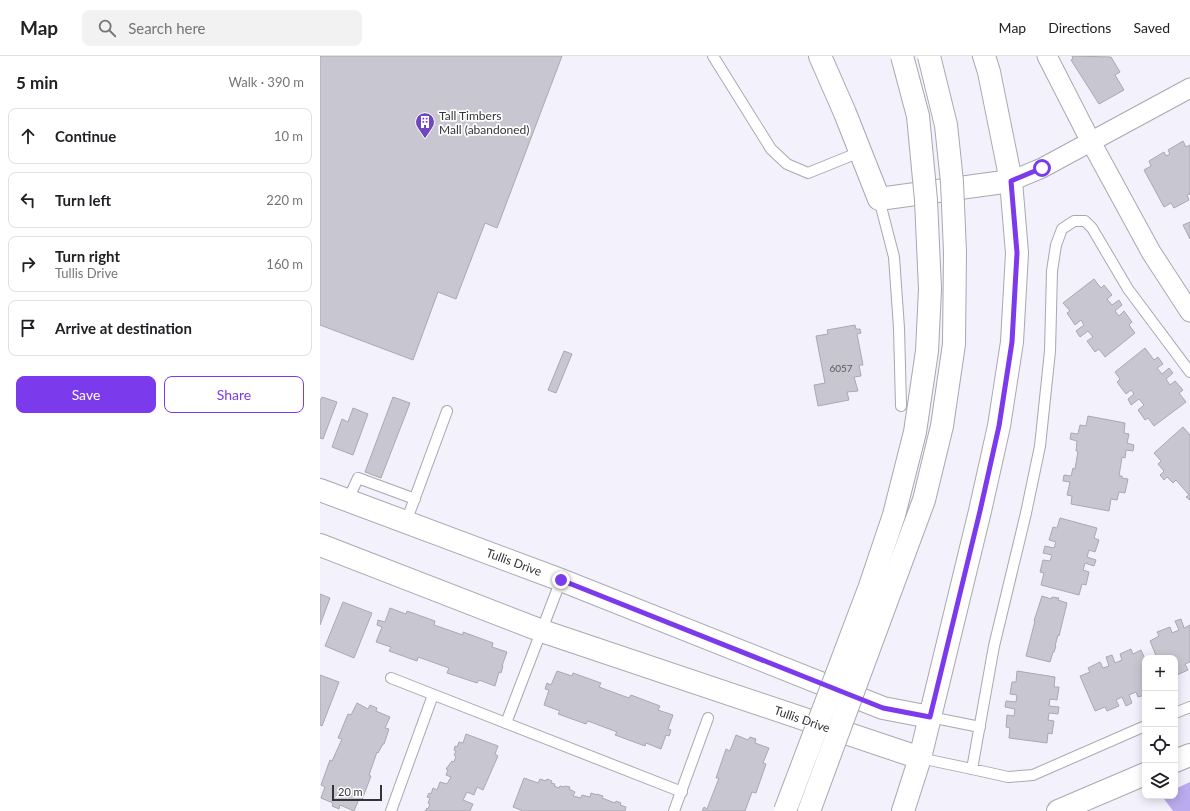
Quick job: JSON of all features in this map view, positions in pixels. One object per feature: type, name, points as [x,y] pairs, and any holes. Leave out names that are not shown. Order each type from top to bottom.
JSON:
[{"type":"street","points":[[820,56],[879,199],[1011,181],[1042,168],[1190,88]]},
{"type":"street","points":[[785,811],[894,515],[915,432],[927,351],[930,289],[926,200],[918,116],[902,56]]},
{"type":"street","points":[[809,811],[924,500],[942,426],[954,344],[955,252],[952,182],[946,125],[930,56]]},
{"type":"street","points":[[903,811],[920,758],[980,511],[999,426],[1012,342],[1017,253],[1011,181],[989,72],[984,56]]},
{"type":"street","points":[[1047,56],[1091,142],[1151,252],[1190,312]]},
{"type":"street","name":"Tullis Drive","points":[[320,490],[561,580],[883,708],[930,717]]},
{"type":"street","name":"Tullis Drive","points":[[320,545],[542,631],[920,758]]},
{"type":"street","points":[[1178,760],[1190,755]]},
{"type":"street","points":[[1058,811],[1142,775]]},
{"type":"lane","points":[[712,56],[771,149],[787,164],[808,173],[860,152]]},
{"type":"lane","points":[[879,199],[894,257],[899,328],[901,406]]},
{"type":"lane","points":[[972,769],[994,646],[1026,513],[1040,446],[1050,351],[1052,271],[1056,245],[1062,229],[1074,221],[1085,221],[1092,228],[1128,289],[1190,372]]},
{"type":"lane","points":[[406,522],[447,411]]},
{"type":"lane","points":[[348,500],[358,478],[415,499]]},
{"type":"lane","points":[[506,723],[561,580]]},
{"type":"lane","points":[[391,678],[682,792]]},
{"type":"lane","points":[[392,811],[433,695]]},
{"type":"lane","points":[[1178,712],[1190,706]]},
{"type":"lane","name":"Tullis Drive","points":[[930,717],[980,727]]},
{"type":"lane","points":[[674,811],[708,718]]},
{"type":"lane","name":"Tullis Drive","points":[[920,758],[1008,777],[1033,775],[1143,727]]},
{"type":"shaded area","points":[[1190,782],[1190,811],[1173,811],[1164,799],[1178,799],[1178,788]]},
{"type":"building","name":"Tall Timbers Mall (abandoned)","points":[[320,56],[562,56],[497,228],[485,223],[456,299],[438,292],[413,360],[320,325]]},
{"type":"building","points":[[1072,56],[1111,57],[1120,72],[1115,75],[1124,90],[1099,104],[1071,60],[1073,59]]},
{"type":"building","points":[[1183,141],[1186,147],[1190,145],[1190,194],[1187,195],[1189,200],[1174,208],[1171,203],[1164,207],[1144,170],[1151,166],[1149,161],[1164,152],[1166,156],[1170,154],[1168,150]]},
{"type":"building","points":[[1190,222],[1190,239],[1183,225]]},
{"type":"building","points":[[1094,279],[1101,288],[1104,285],[1112,295],[1107,299],[1112,305],[1119,300],[1122,305],[1115,311],[1119,316],[1124,311],[1132,322],[1129,325],[1135,333],[1105,357],[1099,349],[1095,352],[1087,341],[1093,337],[1088,331],[1080,337],[1076,331],[1084,325],[1081,320],[1075,325],[1067,313],[1070,311],[1063,303]]},
{"type":"building","points":[[855,325],[856,329],[860,329],[861,333],[857,334],[863,365],[859,365],[861,376],[854,377],[858,391],[847,392],[849,400],[818,406],[814,385],[825,383],[816,336],[828,334],[827,330]]},
{"type":"building","points":[[1145,348],[1154,360],[1158,357],[1163,364],[1157,368],[1162,374],[1169,368],[1173,373],[1166,379],[1170,385],[1175,381],[1183,390],[1179,393],[1186,402],[1154,426],[1148,418],[1145,420],[1138,410],[1144,405],[1139,399],[1131,405],[1128,399],[1134,394],[1131,390],[1126,394],[1117,382],[1120,379],[1115,372]]},
{"type":"building","points":[[564,351],[572,354],[556,393],[548,390]]},
{"type":"building","points":[[322,397],[337,402],[323,439],[320,438],[320,401]]},
{"type":"building","points":[[393,397],[410,403],[381,478],[365,472]]},
{"type":"building","points":[[353,408],[368,414],[353,455],[332,447],[342,419],[348,422]]},
{"type":"building","points":[[1088,416],[1125,423],[1124,433],[1129,434],[1127,443],[1134,445],[1133,451],[1126,450],[1125,458],[1122,457],[1119,476],[1128,479],[1125,493],[1119,492],[1117,500],[1111,499],[1109,511],[1071,504],[1072,496],[1067,495],[1070,482],[1063,481],[1064,475],[1071,476],[1073,468],[1075,469],[1078,451],[1076,451],[1077,441],[1070,439],[1071,433],[1078,434],[1080,425],[1086,426]]},
{"type":"building","points":[[1183,427],[1190,435],[1190,500],[1186,497],[1189,495],[1176,480],[1173,483],[1167,477],[1164,480],[1160,475],[1164,471],[1158,464],[1161,461],[1154,453]]},
{"type":"building","points":[[1060,518],[1097,528],[1094,538],[1099,540],[1095,552],[1089,550],[1087,557],[1096,560],[1094,566],[1085,563],[1083,570],[1089,572],[1086,585],[1082,584],[1079,595],[1041,585],[1044,573],[1040,572],[1043,560],[1050,561],[1052,555],[1043,553],[1045,546],[1054,548],[1056,542],[1049,540],[1053,527],[1057,528]]},
{"type":"building","points":[[320,594],[330,598],[320,625]]},
{"type":"building","points":[[1042,596],[1051,599],[1052,597],[1059,598],[1058,600],[1067,603],[1059,636],[1058,635],[1056,646],[1050,662],[1026,656],[1034,621]]},
{"type":"building","points":[[343,602],[372,613],[354,658],[325,646]]},
{"type":"building","points":[[390,608],[406,614],[407,611],[435,621],[434,625],[463,635],[463,632],[493,643],[492,647],[507,652],[501,673],[499,672],[495,686],[479,680],[477,683],[447,673],[449,668],[418,657],[417,661],[389,651],[391,647],[376,642],[382,627],[377,625],[378,620],[385,622]]},
{"type":"building","points":[[1181,619],[1184,628],[1190,625],[1190,662],[1185,664],[1188,670],[1178,675],[1178,655],[1156,655],[1150,641],[1159,636],[1157,632],[1170,627],[1172,633],[1179,630],[1175,621]]},
{"type":"building","points":[[1131,649],[1133,654],[1141,650],[1143,655],[1142,655],[1142,696],[1138,697],[1136,692],[1129,695],[1132,703],[1126,706],[1122,697],[1116,700],[1119,706],[1107,711],[1105,707],[1095,711],[1080,676],[1090,672],[1088,668],[1100,662],[1103,668],[1109,666],[1106,657],[1112,655],[1115,663],[1122,660],[1120,654]]},
{"type":"building","points":[[557,671],[572,676],[573,673],[601,683],[599,687],[629,698],[631,695],[660,706],[658,710],[673,715],[668,729],[671,730],[669,736],[666,735],[661,749],[646,743],[645,746],[615,735],[617,732],[588,721],[586,724],[558,714],[560,711],[544,705],[549,690],[545,689],[547,683],[551,685]]},
{"type":"building","points":[[1017,671],[1055,677],[1054,687],[1059,687],[1057,700],[1050,699],[1049,706],[1059,707],[1058,714],[1049,713],[1048,720],[1054,721],[1052,734],[1048,733],[1047,743],[1009,738],[1010,728],[1006,727],[1007,715],[1014,716],[1015,709],[1005,707],[1006,701],[1016,702],[1017,695],[1010,694],[1012,682],[1016,682]]},
{"type":"building","points":[[320,675],[339,682],[322,726],[320,725]]},
{"type":"building","points":[[357,703],[368,709],[370,705],[377,708],[376,711],[390,717],[385,728],[389,729],[384,744],[378,753],[377,752],[369,775],[371,776],[362,800],[359,799],[354,811],[340,805],[339,809],[332,806],[333,803],[321,798],[325,787],[321,785],[330,760],[332,761],[342,739],[338,738],[348,714],[351,715]]},
{"type":"building","points":[[466,734],[498,746],[495,754],[498,756],[483,790],[477,787],[474,795],[467,792],[463,800],[473,804],[470,811],[425,811],[427,808],[428,809],[430,804],[428,803],[430,798],[427,797],[429,793],[431,794],[433,788],[437,790],[440,782],[447,784],[451,777],[446,775],[448,770],[446,769],[452,761],[454,762],[456,756],[454,755],[456,751],[454,750],[455,746],[457,747],[459,742],[463,743]]},
{"type":"building","points":[[736,735],[748,740],[750,737],[756,739],[755,743],[769,748],[763,763],[766,764],[756,793],[752,792],[745,811],[702,811],[704,807],[707,809],[719,778],[716,778],[726,749],[730,751]]},
{"type":"building","points":[[524,778],[538,783],[540,779],[546,781],[547,779],[552,781],[551,783],[555,784],[554,786],[559,788],[560,786],[570,787],[569,789],[575,792],[573,796],[581,798],[582,795],[590,797],[591,793],[597,794],[603,796],[602,798],[615,803],[616,801],[621,803],[620,805],[626,807],[625,811],[523,811],[513,807]]},
{"type":"place","name":"Tall Timbers Mall (abandoned)","points":[[425,139]]},
{"type":"route","points":[[561,580],[883,708],[930,717],[999,426],[1012,342],[1017,253],[1011,181],[1042,168]]}]
